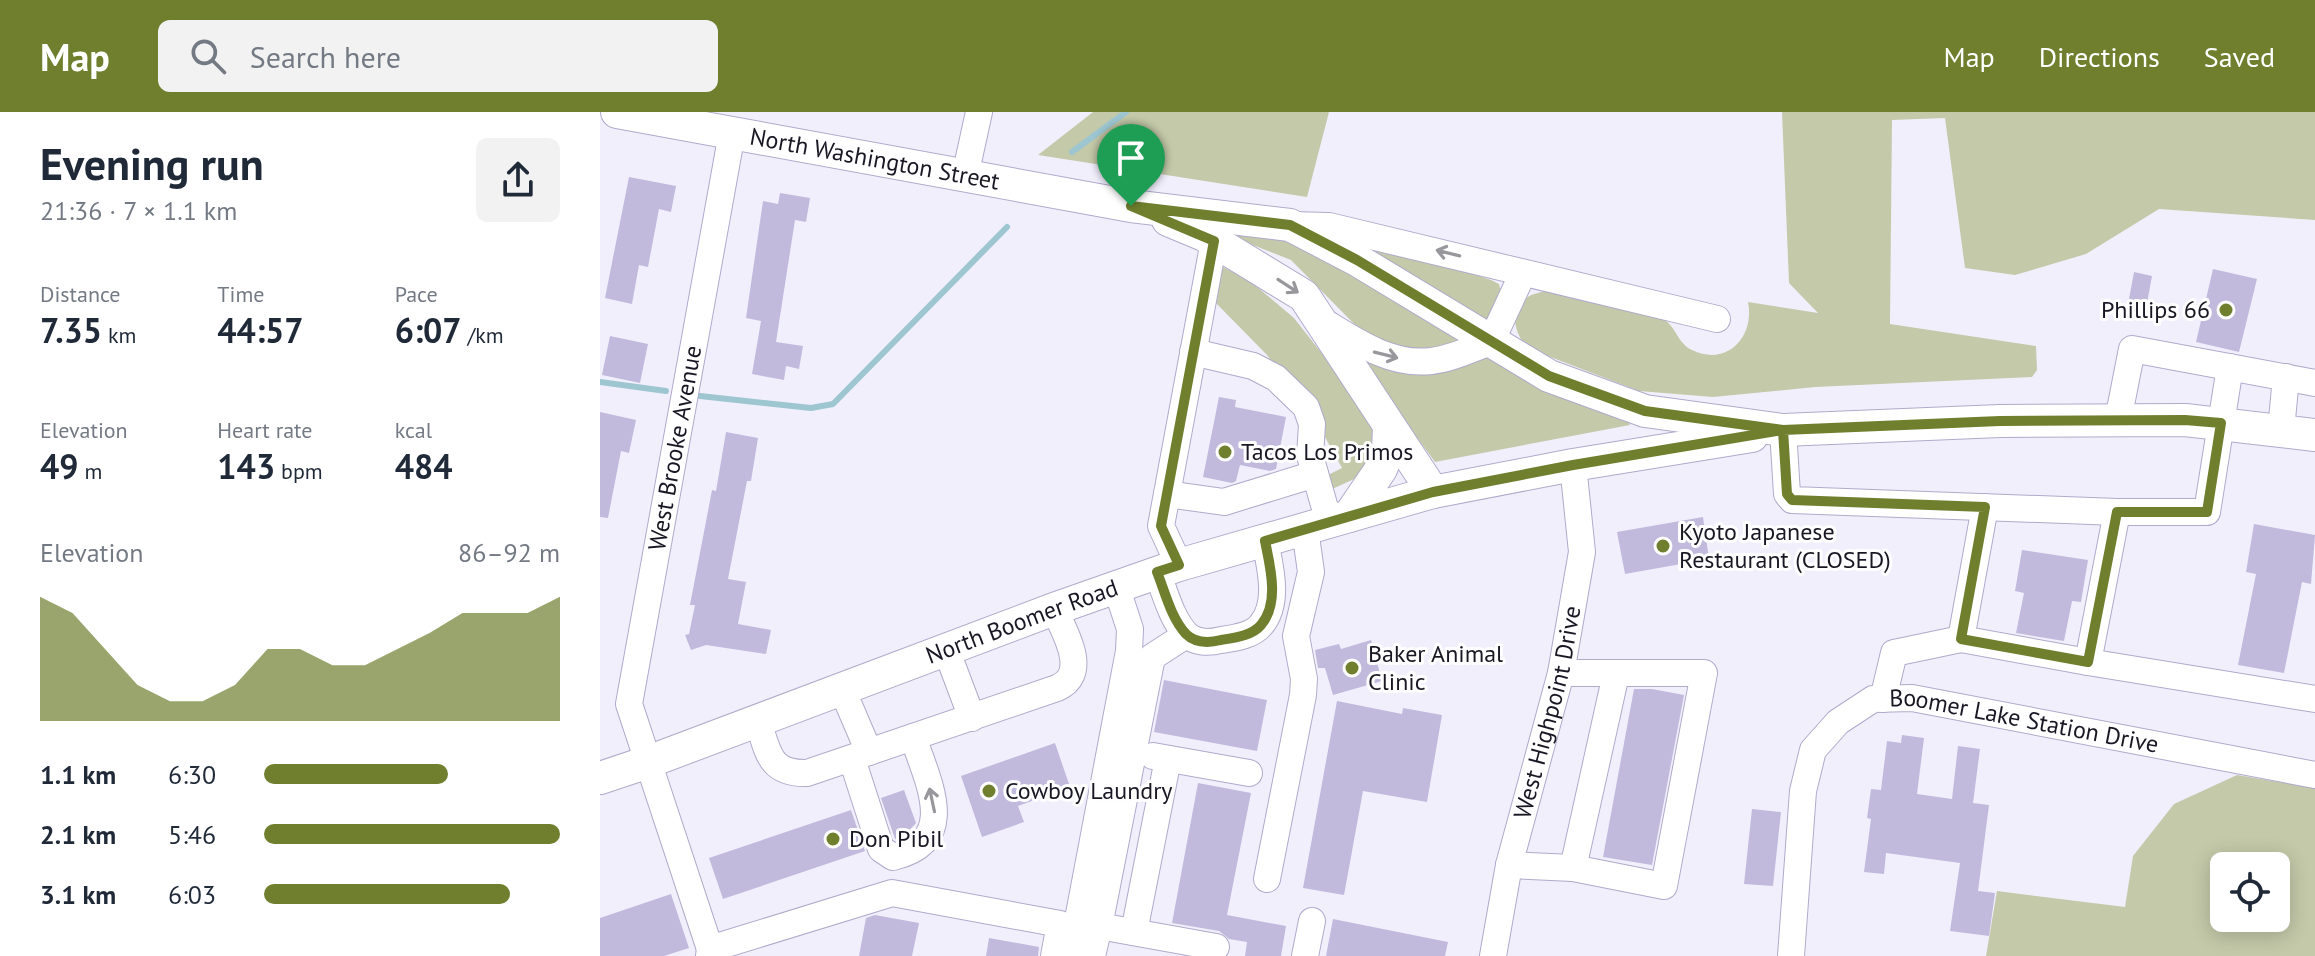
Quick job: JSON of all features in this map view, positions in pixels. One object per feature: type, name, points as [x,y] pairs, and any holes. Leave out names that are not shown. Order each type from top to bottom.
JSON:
[{"type":"main road","name":"North Washington Street","points":[[617,112],[1131,206],[1290,225],[1357,260],[1549,376],[1645,411],[1783,430],[2000,421],[2118,420],[2221,423],[2315,435]]},
{"type":"main road","name":"North Washington Street","points":[[1131,206],[1214,241],[1304,296],[1433,492]]},
{"type":"main road","points":[[1328,523],[1381,469],[1388,452],[1389,426]]},
{"type":"main road","name":"North Boomer Road","points":[[600,778],[1168,569],[1433,492],[1783,430]]},
{"type":"street","points":[[965,176],[979,112]]},
{"type":"street","name":"West Brooke Avenue","points":[[710,952],[629,704],[732,133]]},
{"type":"street","points":[[1290,225],[1329,226],[1717,319]]},
{"type":"street","points":[[1214,241],[1161,526],[1174,615],[1186,635],[1210,643],[1243,635],[1260,626],[1267,613],[1272,580],[1265,541]]},
{"type":"street","points":[[1318,318],[1372,351],[1413,362],[1431,361],[1491,342],[1523,273]]},
{"type":"street","points":[[2118,420],[2132,349],[2315,383]]},
{"type":"street","points":[[1193,352],[1253,366],[1276,378],[1306,407],[1312,424],[1310,456],[1328,523],[1311,572],[1296,636],[1304,679],[1303,695],[1267,879]]},
{"type":"street","points":[[1783,430],[1787,494],[1792,500],[2117,512],[2207,512],[2230,367]]},
{"type":"street","points":[[2281,430],[2286,377]]},
{"type":"street","name":"West Highpoint Drive","points":[[1493,956],[1509,865],[1561,673],[1582,552],[1573,465]]},
{"type":"street","points":[[1167,494],[1224,502],[1315,474]]},
{"type":"street","points":[[1961,639],[1985,507]]},
{"type":"street","points":[[2088,662],[2117,512]]},
{"type":"street","points":[[1071,956],[1129,651],[1130,629],[1116,586]]},
{"type":"street","points":[[758,721],[770,759],[779,768],[807,773],[1067,684],[1072,674],[1073,660],[1070,642],[1054,609]]},
{"type":"street","points":[[1092,956],[1152,657],[1186,635]]},
{"type":"street","points":[[1883,699],[1894,653],[1961,639],[2315,699]]},
{"type":"street","points":[[946,649],[972,718]]},
{"type":"street","points":[[1509,865],[1573,868],[1664,886],[1704,673],[1561,673]]},
{"type":"street","points":[[1573,868],[1616,674]]},
{"type":"street","points":[[842,689],[861,755],[881,849],[893,857],[910,853],[926,839],[936,808],[913,737]]},
{"type":"street","name":"Boomer Lake Station Drive","points":[[1791,956],[1803,791],[1813,750],[1838,722],[1873,699],[1912,698],[2315,775]]},
{"type":"street","points":[[1133,753],[1249,773]]},
{"type":"street","points":[[1134,932],[1168,759]]},
{"type":"street","points":[[710,952],[892,893],[1060,924],[1054,956]]},
{"type":"street","points":[[1305,956],[1312,921]]},
{"type":"street","points":[[1099,926],[1216,947]]},
{"type":"green space","points":[[1093,112],[1329,112],[1307,197],[1038,155]]},
{"type":"green space","points":[[1782,112],[2315,112],[2315,220],[2159,209],[2086,254],[2015,275],[1965,268],[1945,118],[1892,120],[1890,324],[2036,346],[2037,370],[2032,377],[1815,387],[1713,397],[1639,391],[1527,348],[1516,328],[1516,310],[1527,297],[1549,291],[1663,319],[1687,347],[1716,355],[1736,346],[1743,337],[1749,315],[1748,302],[1818,313],[1789,283]]},
{"type":"green space","points":[[1220,222],[1311,247],[1461,339],[1428,352],[1389,347],[1365,335],[1291,260],[1220,232]]},
{"type":"green space","points":[[1359,237],[1499,284],[1502,296],[1489,321],[1372,251]]},
{"type":"green space","points":[[1211,261],[1250,281],[1294,318],[1359,401],[1375,433],[1372,460],[1363,475],[1330,490],[1326,476],[1342,468],[1315,419],[1267,355],[1210,297]]},
{"type":"green space","points":[[1362,352],[1381,368],[1412,373],[1445,372],[1483,352],[1549,393],[1626,417],[1630,425],[1435,462],[1358,357]]},
{"type":"green space","points":[[2237,775],[2315,788],[2315,956],[1986,956],[1997,891],[2125,907],[2133,856],[2174,804]]},
{"type":"building","points":[[629,177],[676,186],[671,212],[659,209],[648,267],[639,265],[632,304],[605,298]]},
{"type":"building","points":[[780,193],[810,198],[806,222],[795,220],[776,342],[803,346],[799,369],[786,366],[784,380],[752,374],[761,321],[746,318],[763,201],[778,204]]},
{"type":"building","name":"Phillips 66","points":[[2213,269],[2257,279],[2239,352],[2196,342]]},
{"type":"building","points":[[2134,272],[2152,276],[2145,314],[2127,310]]},
{"type":"building","points":[[610,336],[648,344],[640,383],[602,375]]},
{"type":"building","points":[[1219,397],[1236,400],[1235,407],[1286,417],[1276,469],[1270,471],[1240,465],[1236,481],[1232,483],[1203,477]]},
{"type":"building","points":[[600,412],[636,420],[629,453],[621,451],[608,518],[600,517]]},
{"type":"building","points":[[726,432],[758,438],[728,579],[746,582],[738,624],[771,630],[766,654],[706,645],[691,650],[685,635],[689,634],[695,605],[690,605]]},
{"type":"building","name":"Kyoto Japanese Restaurant (CLOSED)","points":[[1703,517],[1709,559],[1625,574],[1617,532]]},
{"type":"building","points":[[2254,524],[2315,535],[2311,584],[2302,582],[2284,673],[2238,665],[2256,574],[2246,572]]},
{"type":"building","points":[[2022,550],[2088,560],[2081,602],[2072,601],[2064,641],[2016,633],[2024,593],[2015,591]]},
{"type":"building","name":"Baker Animal Clinic","points":[[1371,640],[1382,681],[1333,695],[1325,668],[1318,668],[1315,650],[1339,644],[1341,649]]},
{"type":"building","points":[[1164,680],[1267,700],[1257,751],[1154,732]]},
{"type":"building","points":[[1634,689],[1684,695],[1652,865],[1603,857]]},
{"type":"building","points":[[1337,701],[1402,714],[1403,708],[1442,715],[1427,802],[1363,791],[1344,895],[1303,888]]},
{"type":"building","points":[[1902,735],[1924,738],[1917,794],[1952,799],[1958,746],[1980,749],[1973,803],[1989,805],[1978,891],[1995,893],[1989,936],[1950,931],[1960,863],[1886,853],[1884,874],[1864,872],[1871,819],[1867,818],[1871,789],[1881,790],[1887,741],[1901,743]]},
{"type":"building","points":[[1055,743],[1070,787],[1018,806],[1024,822],[982,837],[961,776]]},
{"type":"building","points":[[1198,783],[1251,793],[1227,915],[1286,926],[1281,956],[1245,956],[1247,942],[1229,939],[1219,931],[1172,923]]},
{"type":"building","points":[[904,790],[916,823],[905,835],[895,839],[881,798]]},
{"type":"building","points":[[1752,809],[1781,812],[1773,886],[1744,884]]},
{"type":"building","points":[[851,810],[865,851],[723,899],[709,858]]},
{"type":"building","points":[[671,894],[689,948],[664,956],[600,956],[600,918]]},
{"type":"building","points":[[875,915],[919,923],[912,956],[859,956],[866,918]]},
{"type":"building","points":[[1333,919],[1448,942],[1445,956],[1326,956]]},
{"type":"building","points":[[989,938],[1039,947],[1038,956],[986,956]]},
{"type":"waterway","points":[[1072,152],[1126,112]]},
{"type":"waterway","points":[[700,396],[811,408],[833,404],[1007,227]]},
{"type":"waterway","points":[[600,382],[666,391]]},
{"type":"place","name":"Phillips 66","points":[[2226,310]]},
{"type":"place","name":"Tacos Los Primos","points":[[1225,452]]},
{"type":"place","name":"Kyoto Japanese Restaurant (CLOSED)","points":[[1663,546]]},
{"type":"place","name":"Baker Animal Clinic","points":[[1352,668]]},
{"type":"place","name":"Cowboy Laundry","points":[[989,791]]},
{"type":"place","name":"Don Pibil","points":[[833,839]]},
{"type":"route","points":[[1131,206],[1214,241],[1161,526],[1179,565],[1157,572],[1174,615],[1186,635],[1196,640],[1210,643],[1243,635],[1260,626],[1267,613],[1272,580],[1265,541],[1433,492],[1783,430],[1787,494],[1792,500],[1985,507],[1961,639],[2088,662],[2117,512],[2207,512],[2221,423],[2185,420],[2000,421],[1783,430],[1645,411],[1549,376],[1357,260],[1290,225],[1131,206]]}]
